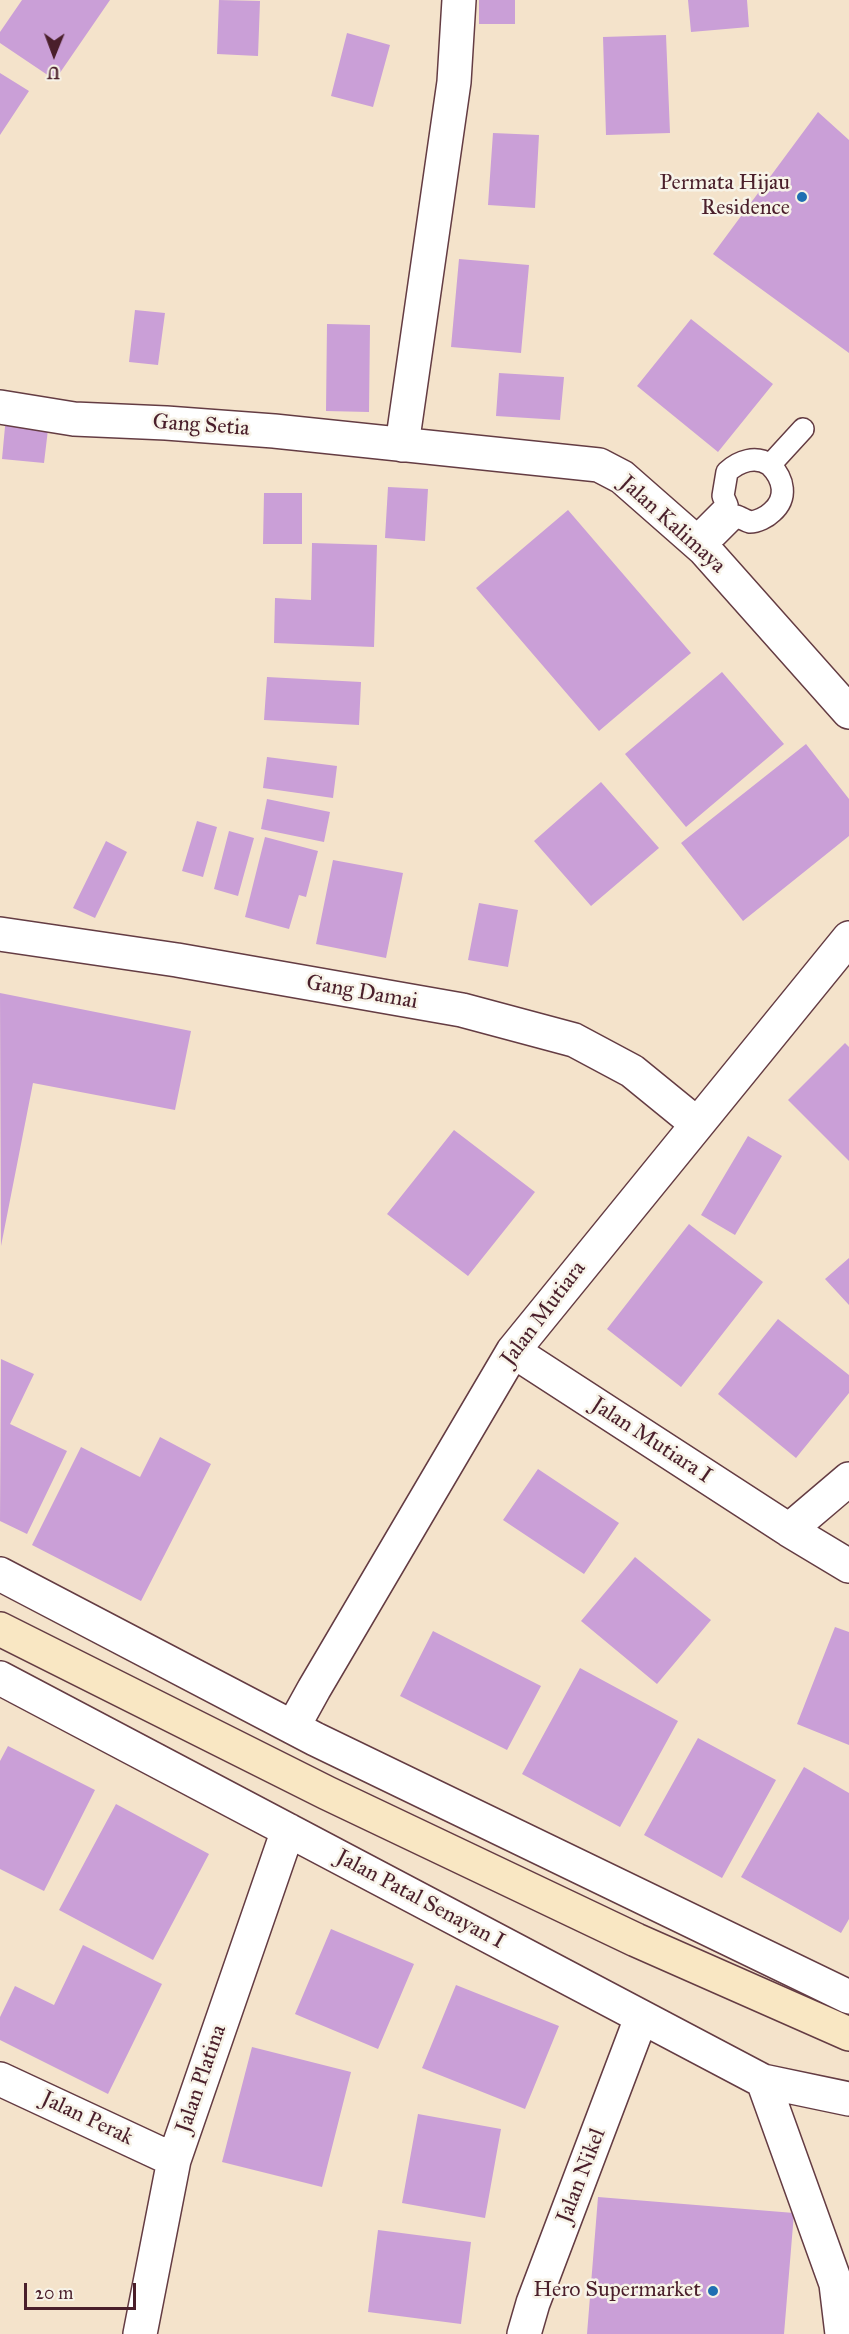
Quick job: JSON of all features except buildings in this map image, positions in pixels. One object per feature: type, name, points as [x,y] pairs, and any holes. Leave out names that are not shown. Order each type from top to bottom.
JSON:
[{"type":"main road","points":[[0,1629],[348,1803],[636,1940],[840,2030]]},
{"type":"street","points":[[402,445],[454,82],[459,0]]},
{"type":"street","name":"Gang Setia","points":[[0,407],[74,418],[188,424],[402,445]]},
{"type":"street","name":"Jalan Kalimaya","points":[[402,445],[599,465],[622,477],[698,544],[849,712]]},
{"type":"street","name":"Gang Damai","points":[[0,934],[177,960],[462,1010],[574,1040],[632,1071],[697,1124]]},
{"type":"street","name":"Jalan Mutiara","points":[[293,1727],[513,1351],[849,938]]},
{"type":"street","name":"Jalan Mutiara I","points":[[513,1351],[789,1530],[849,1566]]},
{"type":"street","points":[[789,1530],[849,1479]]},
{"type":"street","points":[[0,1574],[293,1727],[676,1916],[849,1997]]},
{"type":"street","name":"Jalan Patal Senayan I","points":[[0,1678],[763,2081],[849,2099]]},
{"type":"street","name":"Jalan Platina","points":[[140,2334],[174,2160],[288,1830]]},
{"type":"street","name":"Jalan Nikel","points":[[524,2334],[537,2292],[641,2018]]},
{"type":"street","name":"Jalan Perak","points":[[0,2079],[174,2160]]},
{"type":"street","points":[[763,2081],[836,2284],[842,2334]]},
{"type":"lane","points":[[770,465],[803,429]]},
{"type":"lane","points":[[754,459],[763,460],[770,465],[781,479],[783,492],[777,508],[766,518],[750,522],[736,516],[698,544],[728,505],[723,496],[727,472],[742,462],[754,459]]},
{"type":"place","name":"Permata Hijau Residence","points":[[802,197]]},
{"type":"place","name":"Hero Supermarket","points":[[713,2291]]}]
